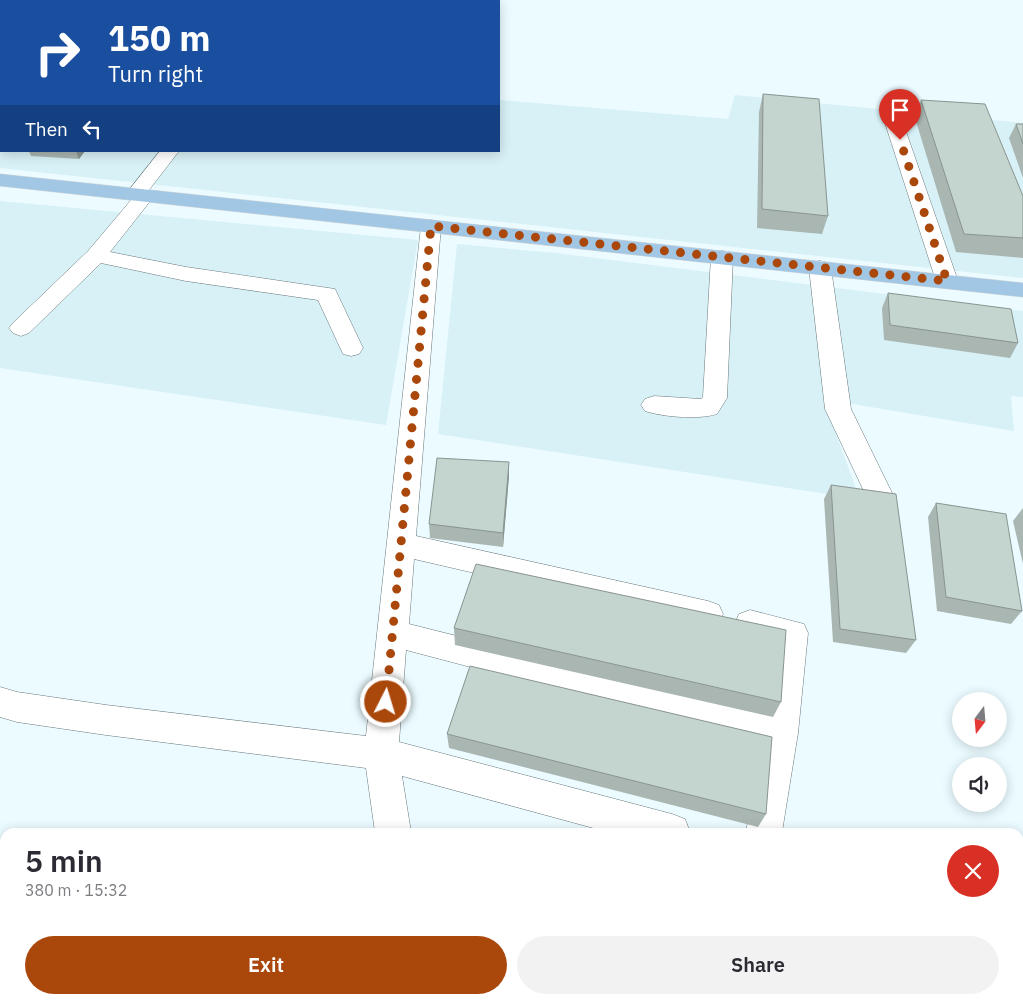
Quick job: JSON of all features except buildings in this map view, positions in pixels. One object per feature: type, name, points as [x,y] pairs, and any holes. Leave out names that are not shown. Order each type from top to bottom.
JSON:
[{"type":"main road","points":[[0,180],[1023,290]]},
{"type":"street","points":[[894,123],[947,281]]},
{"type":"street","points":[[21,328],[96,256],[169,152]]},
{"type":"street","points":[[392,828],[381,754],[431,226]]},
{"type":"street","points":[[96,256],[186,274],[327,294],[351,348]]},
{"type":"street","points":[[654,405],[708,408],[715,398],[722,257]]},
{"type":"street","points":[[820,268],[838,408],[880,497]]},
{"type":"street","points":[[401,544],[793,633],[781,733],[765,828]]},
{"type":"street","points":[[392,633],[781,733]]},
{"type":"street","points":[[0,702],[17,708],[381,754],[657,828]]},
{"type":"shaded area","points":[[735,95],[1023,123],[1023,278],[0,168],[0,152],[500,152],[500,100],[728,119]]},
{"type":"shaded area","points":[[0,201],[418,240],[386,425],[0,368]]},
{"type":"shaded area","points":[[457,244],[555,253],[1023,311],[1023,397],[1011,396],[1014,431],[823,399],[860,499],[438,434]]},
{"type":"route","points":[[386,702],[431,226],[947,281],[900,140]]}]
